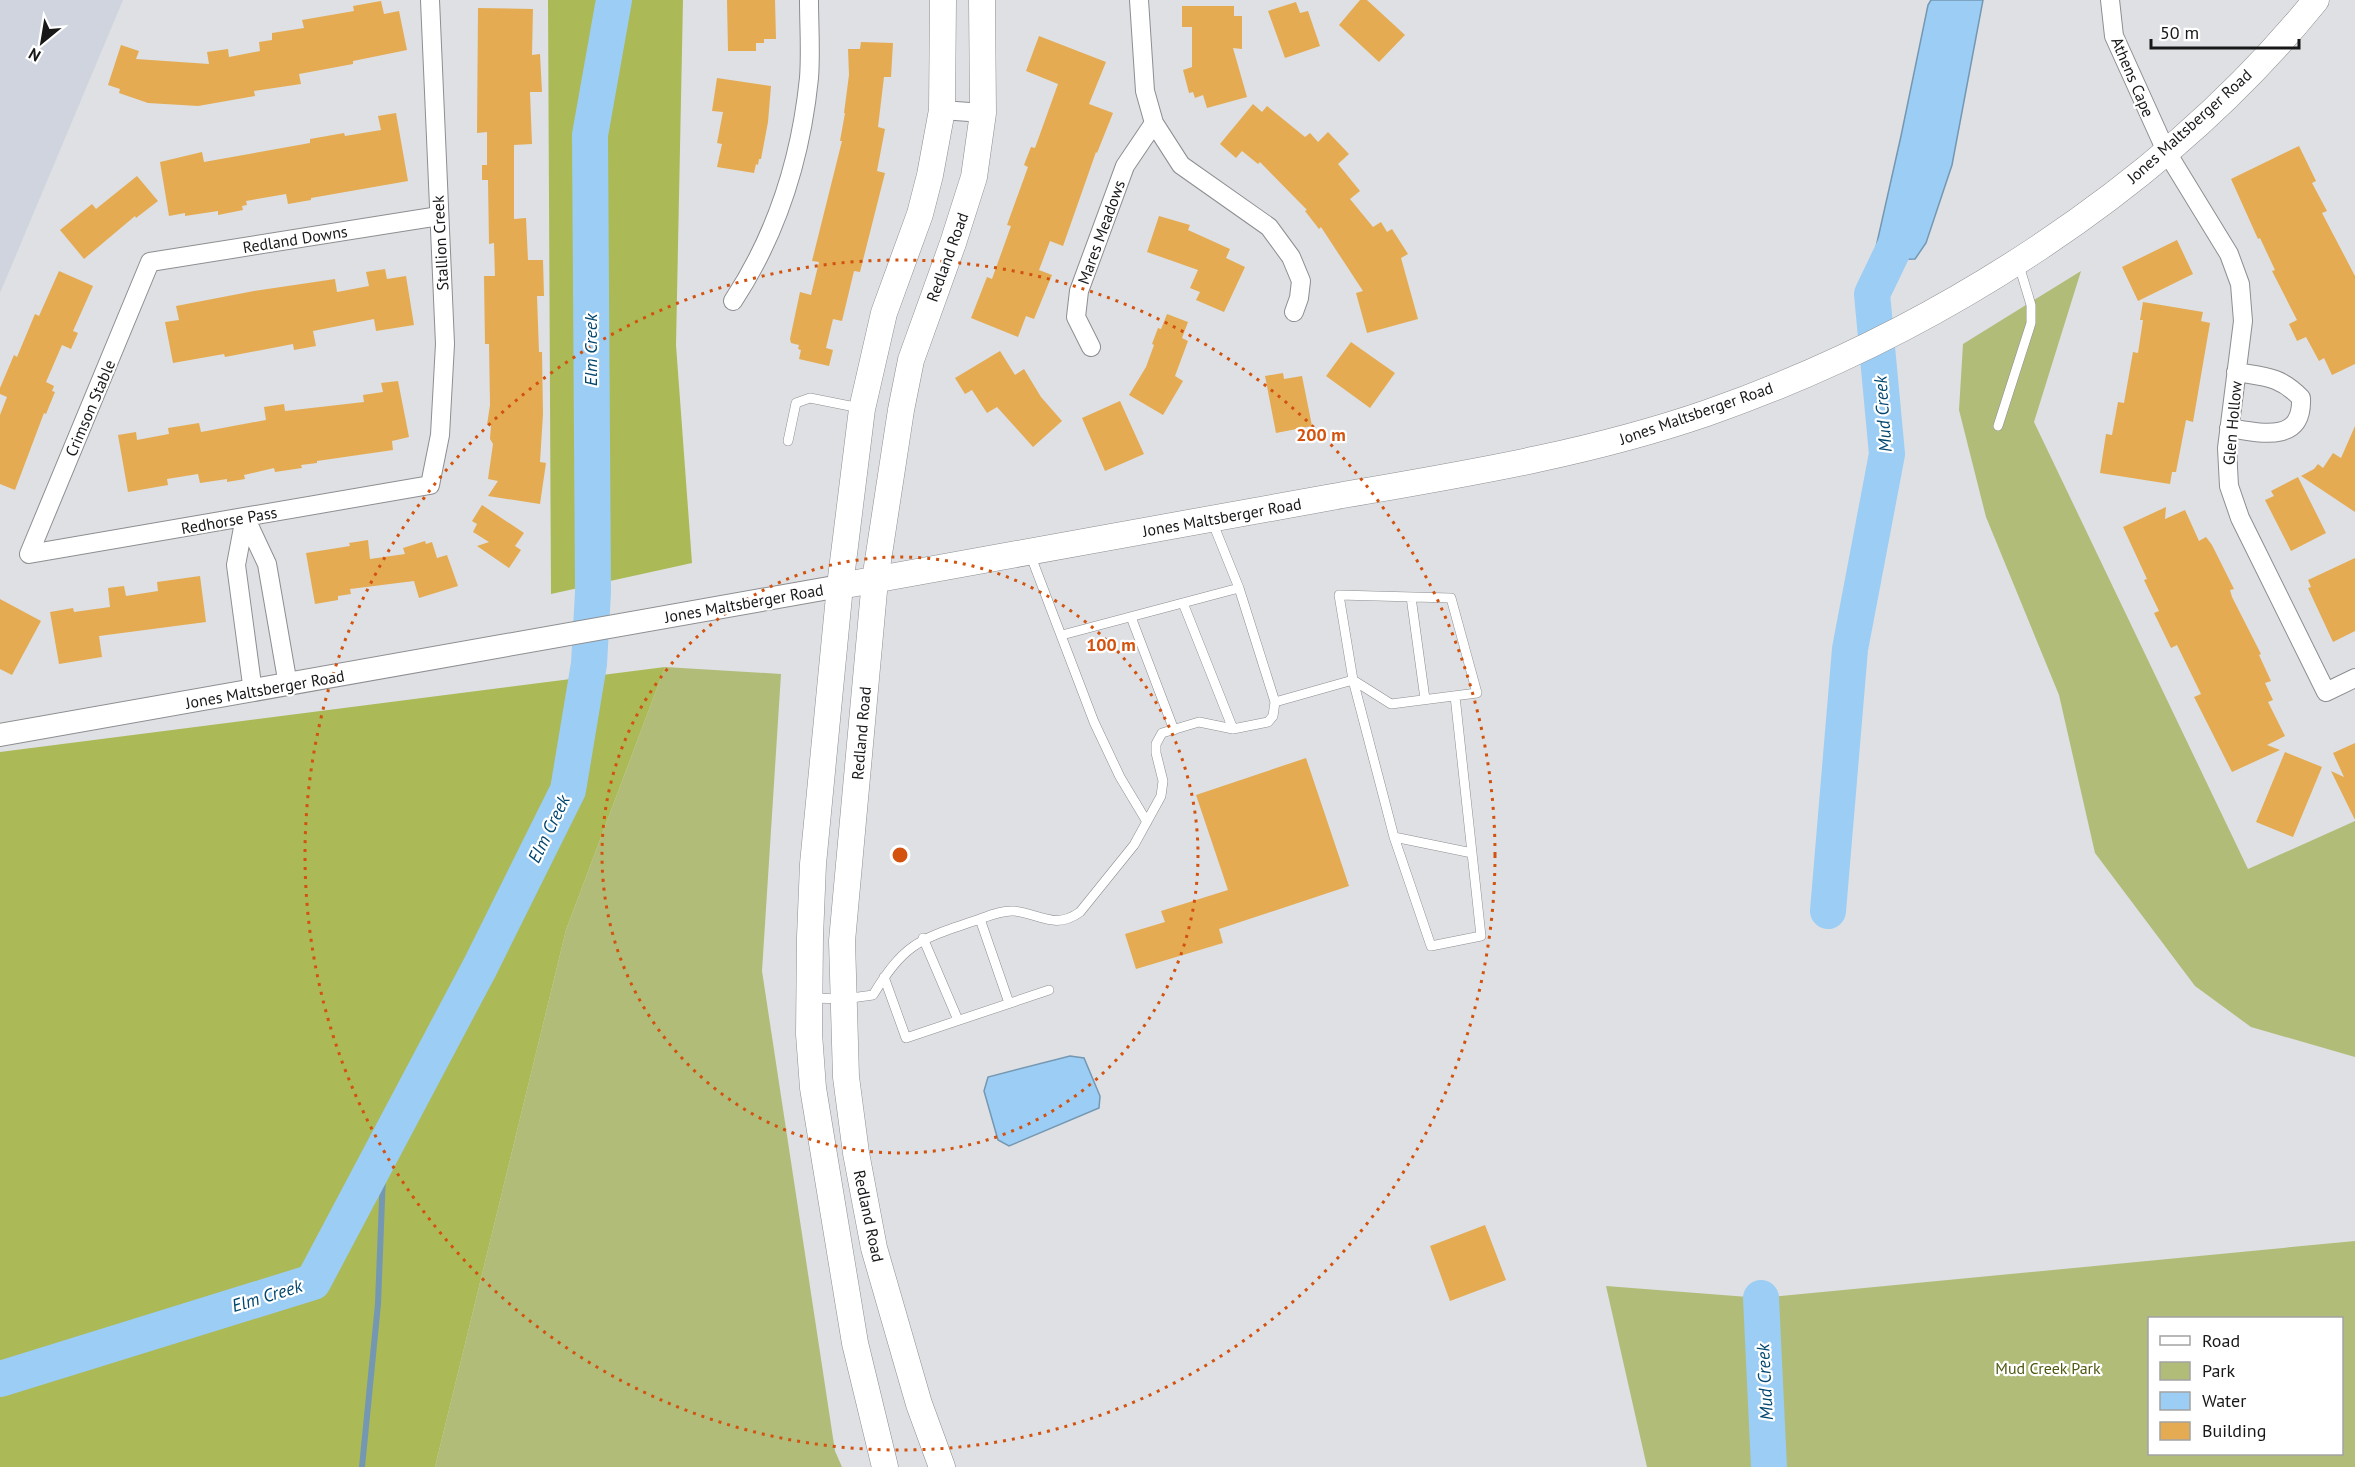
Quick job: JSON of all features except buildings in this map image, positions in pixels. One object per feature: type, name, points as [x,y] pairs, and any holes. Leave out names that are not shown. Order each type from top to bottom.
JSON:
[{"type":"main road","name":"Redland Road","points":[[885,1467],[855,1343],[822,1152],[813,1088],[810,937],[813,864],[840,586],[862,409],[884,314],[920,214],[930,174],[942,110],[943,0]]},
{"type":"main road","name":"Redland Road","points":[[942,1467],[919,1404],[874,1248],[856,1153],[846,1077],[842,941],[875,580],[911,360],[974,177],[982,113],[982,0]]},
{"type":"main road","name":"Jones Maltsberger Road","points":[[840,586],[1587,449],[1705,413],[1787,382],[1948,304],[2018,262],[2112,195],[2166,152],[2286,36],[2316,0]]},
{"type":"street","name":"Stallion Creek","points":[[429,0],[445,344],[440,435],[430,485]]},
{"type":"street","points":[[733,301],[766,242],[789,181],[798,149],[809,76],[809,0]]},
{"type":"street","points":[[1138,0],[1145,91],[1154,123],[1181,165],[1269,226],[1291,257],[1301,281],[1294,312]]},
{"type":"street","name":"Athens Cape","points":[[2110,0],[2114,36],[2166,152]]},
{"type":"street","points":[[942,110],[982,113]]},
{"type":"street","name":"Mares Meadows","points":[[1091,347],[1076,317],[1079,291],[1125,166],[1154,123]]},
{"type":"street","name":"Glen Hollow","points":[[2166,152],[2229,254],[2240,284],[2243,321],[2227,448],[2229,486],[2240,518],[2326,692],[2355,678]]},
{"type":"street","name":"Redland Downs","points":[[150,262],[439,216]]},
{"type":"street","name":"Crimson Stable","points":[[29,554],[150,262]]},
{"type":"street","points":[[2229,428],[2264,434],[2281,432],[2292,425],[2302,412],[2301,398],[2288,385],[2276,379],[2236,372]]},
{"type":"street","name":"Redhorse Pass","points":[[29,554],[430,485]]},
{"type":"street","points":[[244,518],[267,564],[288,686]]},
{"type":"street","points":[[244,518],[236,565],[253,692]]},
{"type":"street","name":"Jones Maltsberger Road","points":[[0,735],[288,686],[840,586]]},
{"type":"lane","points":[[1998,426],[2031,323],[2031,305],[2018,262]]},
{"type":"lane","points":[[788,441],[796,403],[810,398],[862,409]]},
{"type":"lane","points":[[810,998],[844,999],[873,995],[898,958],[923,938],[980,919],[1013,911],[1048,921],[1074,917],[1134,845],[1161,796],[1163,781],[1156,744],[1162,734],[1199,722],[1233,729],[1268,722],[1273,716],[1275,702],[1239,588],[1211,519]]},
{"type":"lane","points":[[1029,552],[1094,722],[1120,777],[1147,822]]},
{"type":"lane","points":[[1062,635],[1239,588]]},
{"type":"lane","points":[[1275,702],[1353,680],[1391,704],[1477,693],[1451,598],[1339,595],[1353,680],[1394,837],[1431,946],[1481,936],[1455,696]]},
{"type":"lane","points":[[1411,597],[1425,699]]},
{"type":"lane","points":[[1183,603],[1233,729]]},
{"type":"lane","points":[[1131,617],[1174,730]]},
{"type":"lane","points":[[1394,837],[1472,853]]},
{"type":"lane","points":[[980,919],[1009,1003]]},
{"type":"lane","points":[[923,938],[958,1020]]},
{"type":"lane","points":[[884,977],[906,1038],[1049,990]]},
{"type":"shaded area","points":[[0,0],[123,0],[0,293]]},
{"type":"green space","points":[[548,0],[683,0],[676,345],[692,563],[551,594]]},
{"type":"green space","points":[[2081,271],[2034,422],[2248,869],[2355,821],[2355,1057],[2251,1027],[2195,986],[2095,853],[2059,695],[1986,517],[1959,410],[1963,344]]},
{"type":"green space","points":[[665,667],[781,674],[762,971],[835,1451],[842,1467],[435,1467],[566,930]]},
{"type":"green space","points":[[665,667],[566,930],[435,1467],[0,1467],[0,752]]},
{"type":"green space","name":"Mud Creek Park","points":[[2355,1241],[2355,1467],[1647,1467],[1606,1286],[1761,1298]]},
{"type":"water","points":[[1931,0],[1983,0],[1952,165],[1926,243],[1915,259],[1877,260],[1876,247],[1928,5]]},
{"type":"water","points":[[1070,1056],[1084,1058],[1100,1096],[1099,1108],[1009,1146],[998,1140],[984,1091],[988,1077]]},
{"type":"waterway","name":"Elm Creek","points":[[0,1379],[313,1282],[480,967],[568,790],[589,664],[593,592],[590,135],[614,0]]},
{"type":"waterway","name":"Mud Creek","points":[[1828,911],[1850,649],[1887,454],[1872,294],[1909,217]]},
{"type":"waterway","points":[[362,1467],[378,1304],[384,1148]]},
{"type":"waterway","name":"Mud Creek","points":[[1761,1298],[1769,1467]]}]
